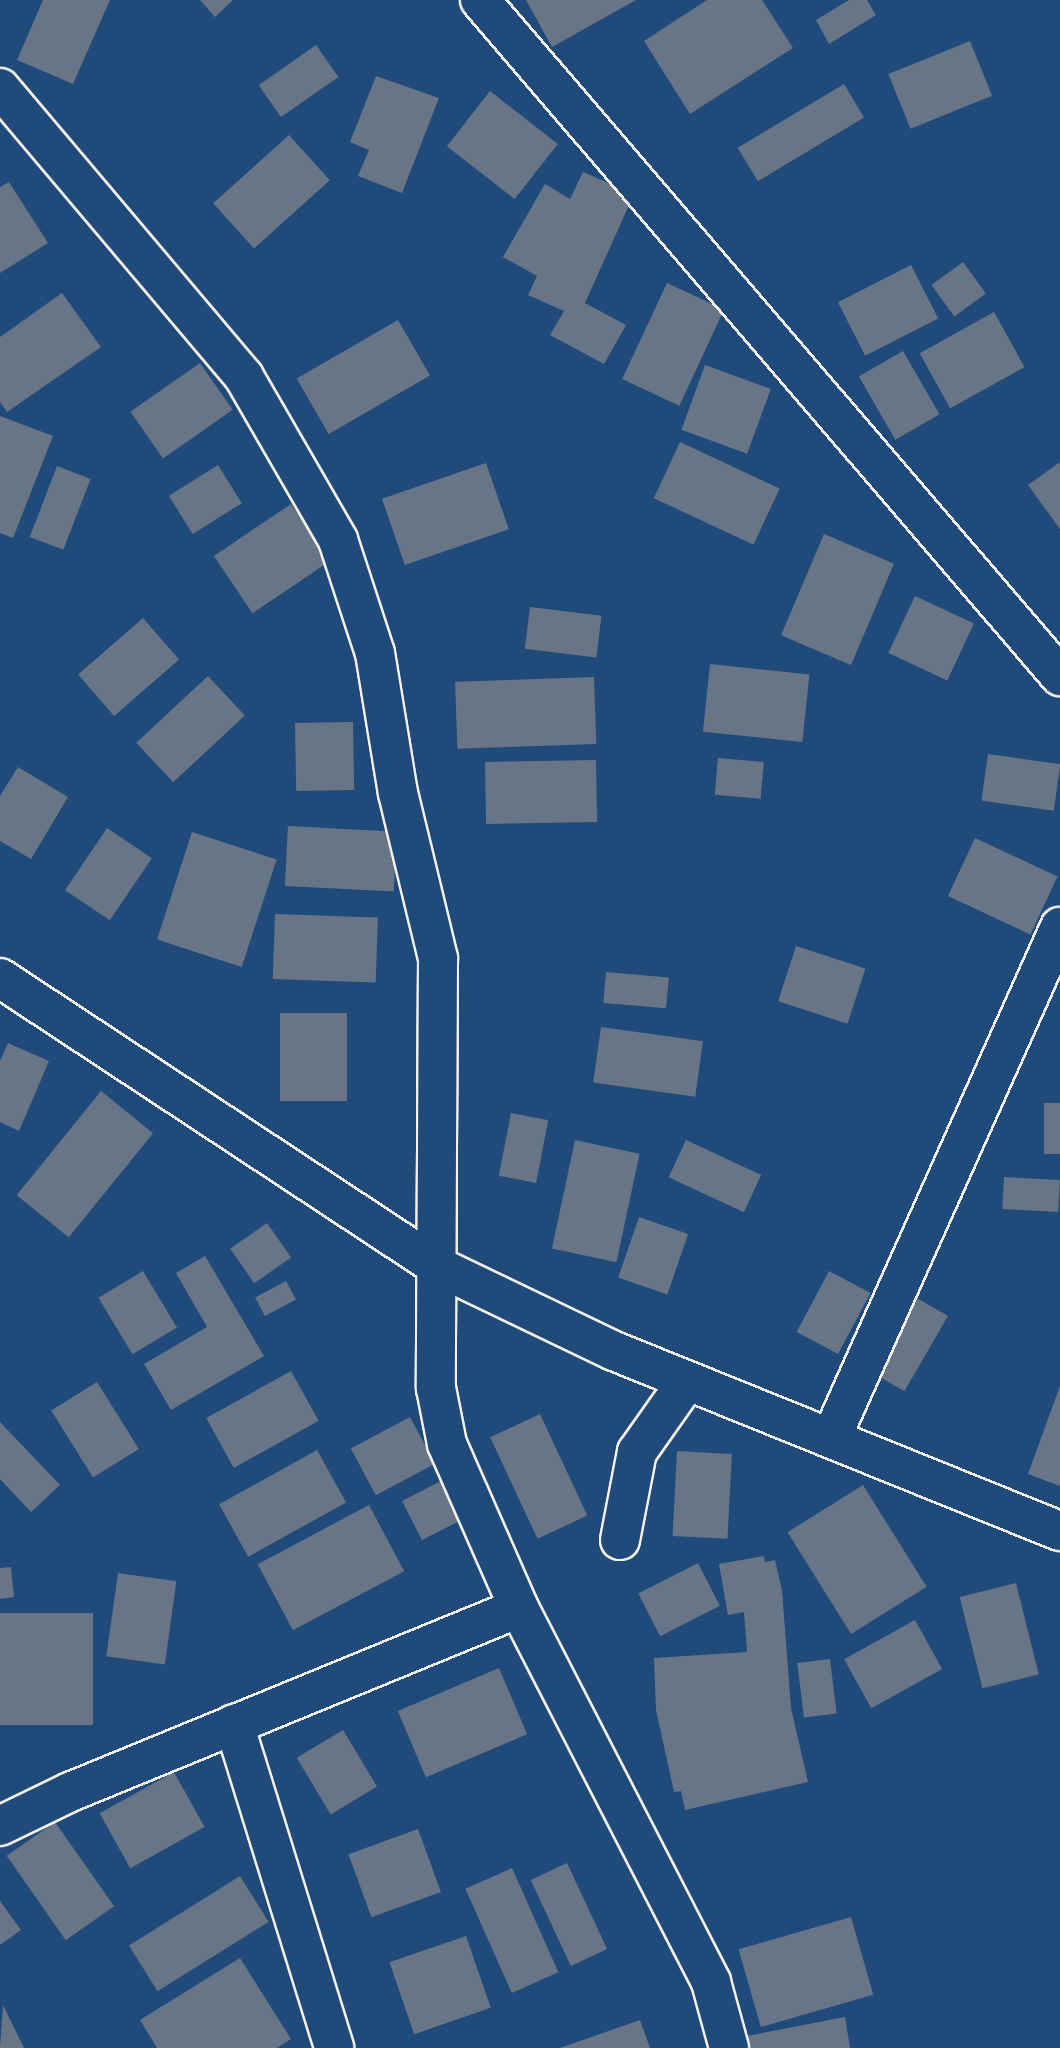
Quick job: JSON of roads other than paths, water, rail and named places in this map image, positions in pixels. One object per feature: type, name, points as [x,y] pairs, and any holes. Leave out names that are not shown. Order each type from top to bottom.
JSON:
[{"type":"street","points":[[480,0],[1060,676]]},
{"type":"street","points":[[0,88],[244,377],[338,540],[374,653],[398,793],[438,958],[436,1388],[447,1444],[519,1608],[710,1982],[729,2048]]},
{"type":"street","points":[[832,1436],[1060,927]]},
{"type":"street","points":[[2,988],[135,1062],[438,1266],[687,1381],[832,1436],[1060,1531]]},
{"type":"street","points":[[620,1539],[637,1452],[687,1381]]},
{"type":"street","points":[[0,1826],[234,1724],[519,1608]]},
{"type":"street","points":[[234,1724],[334,2048]]}]
